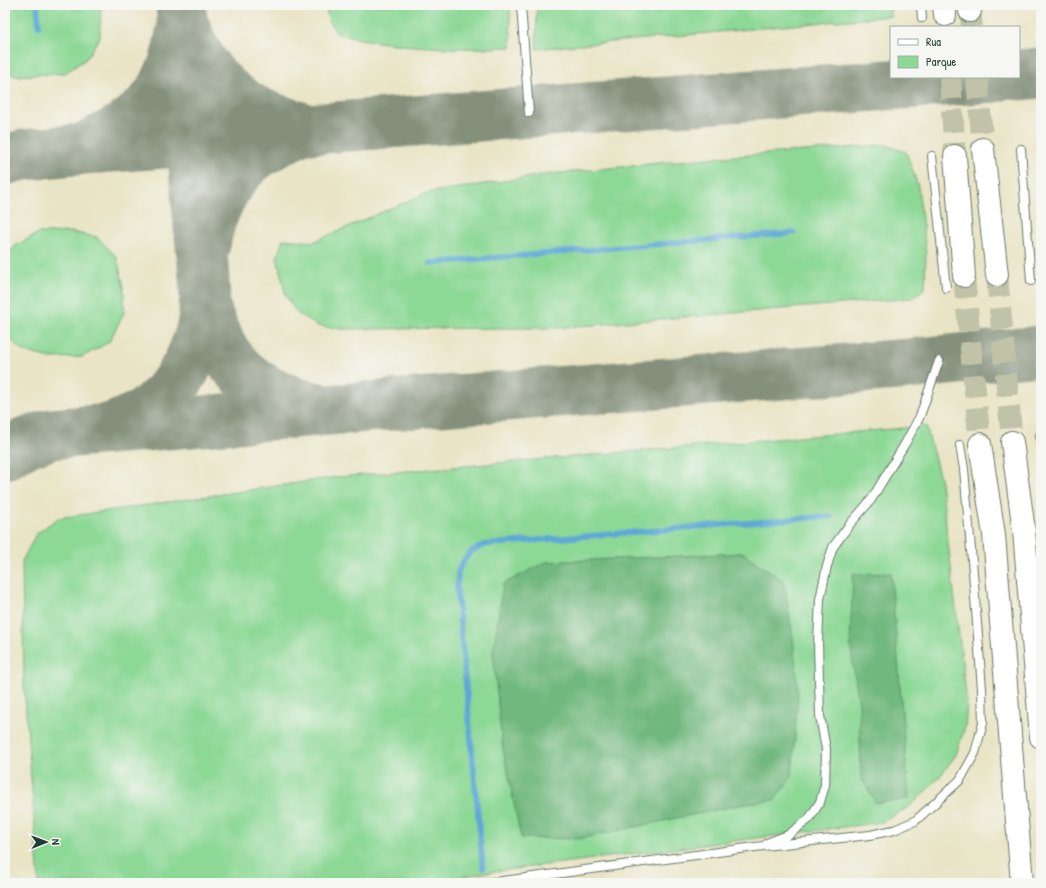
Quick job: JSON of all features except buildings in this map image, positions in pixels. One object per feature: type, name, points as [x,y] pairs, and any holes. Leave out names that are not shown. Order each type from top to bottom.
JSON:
[{"type":"street","points":[[983,148],[997,275]]},
{"type":"street","points":[[955,156],[964,276]]},
{"type":"street","points":[[1012,442],[1024,531],[1041,737]]},
{"type":"street","points":[[970,444],[994,535],[1022,883]]},
{"type":"lane","points":[[521,5],[529,113]]},
{"type":"lane","points":[[921,5],[922,18]]},
{"type":"lane","points":[[1021,149],[1031,281]]},
{"type":"lane","points":[[932,156],[946,288]]},
{"type":"lane","points":[[755,847],[788,835],[809,819],[820,802],[825,785],[826,749],[820,716],[818,643],[820,599],[827,566],[834,547],[850,524],[871,500],[906,442],[920,416],[939,361]]},
{"type":"lane","points":[[488,883],[755,847],[870,834],[894,830],[915,821],[960,780],[975,753],[982,723],[982,689],[964,469],[970,444]]},
{"type":"green space","points":[[5,5],[101,5],[100,37],[86,59],[65,73],[16,76],[5,71]]},
{"type":"green space","points":[[325,5],[510,5],[511,47],[424,47],[372,41],[336,33],[329,21]]},
{"type":"green space","points":[[537,5],[890,5],[891,16],[536,49]]},
{"type":"green space","points":[[1036,134],[1041,134],[1041,204]]},
{"type":"green space","points":[[885,145],[906,152],[918,186],[926,252],[925,288],[912,298],[555,328],[341,329],[318,326],[297,313],[286,296],[277,258],[283,239],[313,242],[426,193],[550,174],[709,158]]},
{"type":"green space","points":[[71,232],[97,237],[117,257],[124,288],[124,313],[109,342],[82,357],[50,358],[22,351],[5,334],[5,259],[15,246],[39,233]]},
{"type":"green space","points":[[926,426],[941,482],[967,703],[965,727],[956,755],[938,779],[913,804],[883,822],[491,872],[438,880],[433,883],[39,883],[24,687],[22,561],[36,534],[58,518],[338,477]]},
{"type":"green space","points":[[743,553],[784,581],[793,637],[798,693],[792,777],[774,800],[734,806],[578,839],[521,838],[502,744],[493,653],[503,584],[546,562]]},
{"type":"green space","points":[[891,573],[909,799],[876,803],[861,778],[859,705],[850,643],[853,574]]},
{"type":"waterway","points":[[37,5],[39,26]]},
{"type":"waterway","points":[[430,263],[794,233]]},
{"type":"waterway","points":[[483,868],[457,591],[458,571],[472,551],[484,545],[503,543],[831,516]]},
{"type":"taxiway","points":[[114,427],[150,409],[170,390],[186,368],[197,343],[203,319],[205,294],[181,5]]},
{"type":"taxiway","points":[[185,28],[202,62],[227,91],[247,106],[260,113],[304,128]]},
{"type":"taxiway","points":[[88,146],[130,123],[152,102],[160,92],[171,71],[180,37]]},
{"type":"taxiway","points":[[1020,75],[1041,73]]},
{"type":"taxiway","points":[[5,160],[23,155],[192,141],[309,129],[982,78]]},
{"type":"taxiway","points":[[205,245],[207,233],[215,209],[234,176],[257,154],[295,133]]},
{"type":"taxiway","points":[[204,305],[221,346],[237,368],[247,377],[269,391],[293,401],[318,408]]},
{"type":"taxiway","points":[[5,454],[29,441],[52,434],[328,410],[897,365],[1041,351]]},
{"type":"tunnel","points":[[970,11],[972,26]]},
{"type":"tunnel","points":[[950,78],[955,156]]},
{"type":"tunnel","points":[[977,78],[983,149]]},
{"type":"tunnel","points":[[997,275],[1012,442]]},
{"type":"tunnel","points":[[964,276],[980,444]]}]
